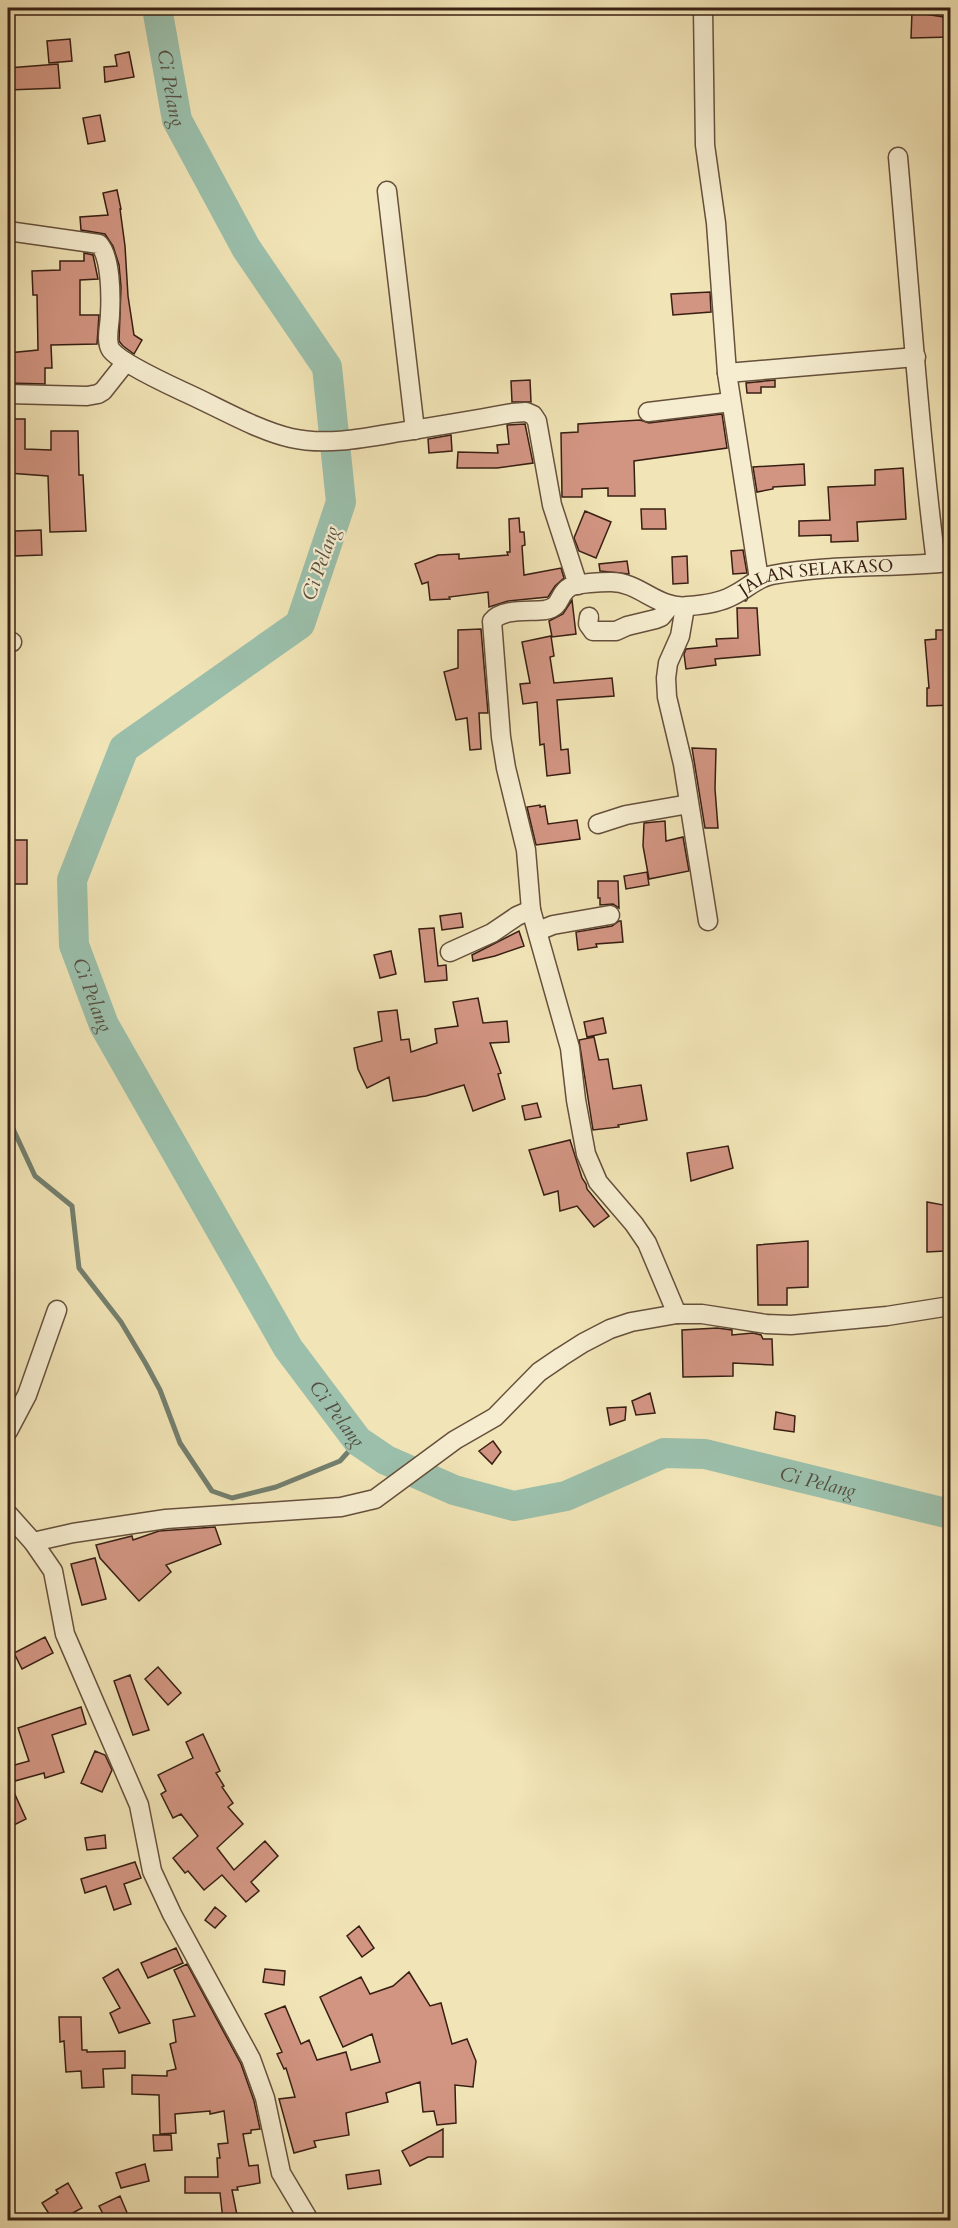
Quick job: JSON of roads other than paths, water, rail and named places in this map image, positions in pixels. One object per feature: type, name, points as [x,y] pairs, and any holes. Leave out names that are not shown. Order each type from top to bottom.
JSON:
[{"type":"street","points":[[702,8],[705,145],[716,223],[727,373],[759,579]]},
{"type":"street","points":[[898,157],[923,455],[943,562]]},
{"type":"street","points":[[387,191],[415,430]]},
{"type":"street","points":[[8,231],[101,245],[107,266],[110,295],[109,343],[113,352],[126,362],[172,387],[290,438],[320,441],[355,440],[512,413],[526,412],[533,415],[537,421],[552,505],[578,585]]},
{"type":"street","points":[[727,373],[916,357]]},
{"type":"street","points":[[8,394],[76,396],[98,394],[126,362]]},
{"type":"street","points":[[648,412],[731,402]]},
{"type":"street","name":"JALAN SELAKASO","points":[[677,606],[721,601],[759,579],[771,575],[832,568],[943,562]]},
{"type":"street","points":[[677,606],[620,583],[578,585],[569,587],[559,603],[551,609],[502,615],[492,621],[503,750],[510,791],[526,850],[531,910],[568,1039],[581,1135],[589,1162],[604,1191],[623,1210],[647,1244],[677,1314]]},
{"type":"street","points":[[589,617],[588,624],[593,631],[616,631],[661,617],[677,606]]},
{"type":"street","points":[[677,606],[680,636],[668,663],[667,698],[683,764],[708,921]]},
{"type":"street","points":[[598,824],[626,815],[689,804]]},
{"type":"street","points":[[450,952],[492,933],[517,916],[531,910]]},
{"type":"street","points":[[538,931],[553,925],[610,915]]},
{"type":"street","points":[[33,1542],[73,1533],[166,1520],[341,1507],[375,1499],[455,1440],[495,1416],[539,1372],[583,1343],[610,1329],[631,1322],[677,1314],[702,1314],[766,1324],[791,1325],[887,1316],[951,1306]]},
{"type":"street","points":[[8,1431],[27,1395],[57,1310]]},
{"type":"street","points":[[8,1514],[33,1542],[54,1571],[65,1634],[139,1805],[152,1871],[172,1914],[251,2059],[269,2112],[281,2173],[309,2220]]},
{"type":"waterway","name":"Ci Pelang","points":[[157,8],[177,120],[246,248],[327,367],[341,502],[300,624],[124,748],[72,880],[74,945],[104,1025],[288,1348],[358,1441],[386,1460],[454,1490],[514,1506],[566,1496],[664,1453],[705,1454],[950,1514]]},
{"type":"waterway","points":[[8,1118],[35,1176],[72,1206],[79,1268],[121,1322],[160,1390],[180,1443],[212,1491],[232,1498],[276,1487],[340,1461],[358,1441]]}]
